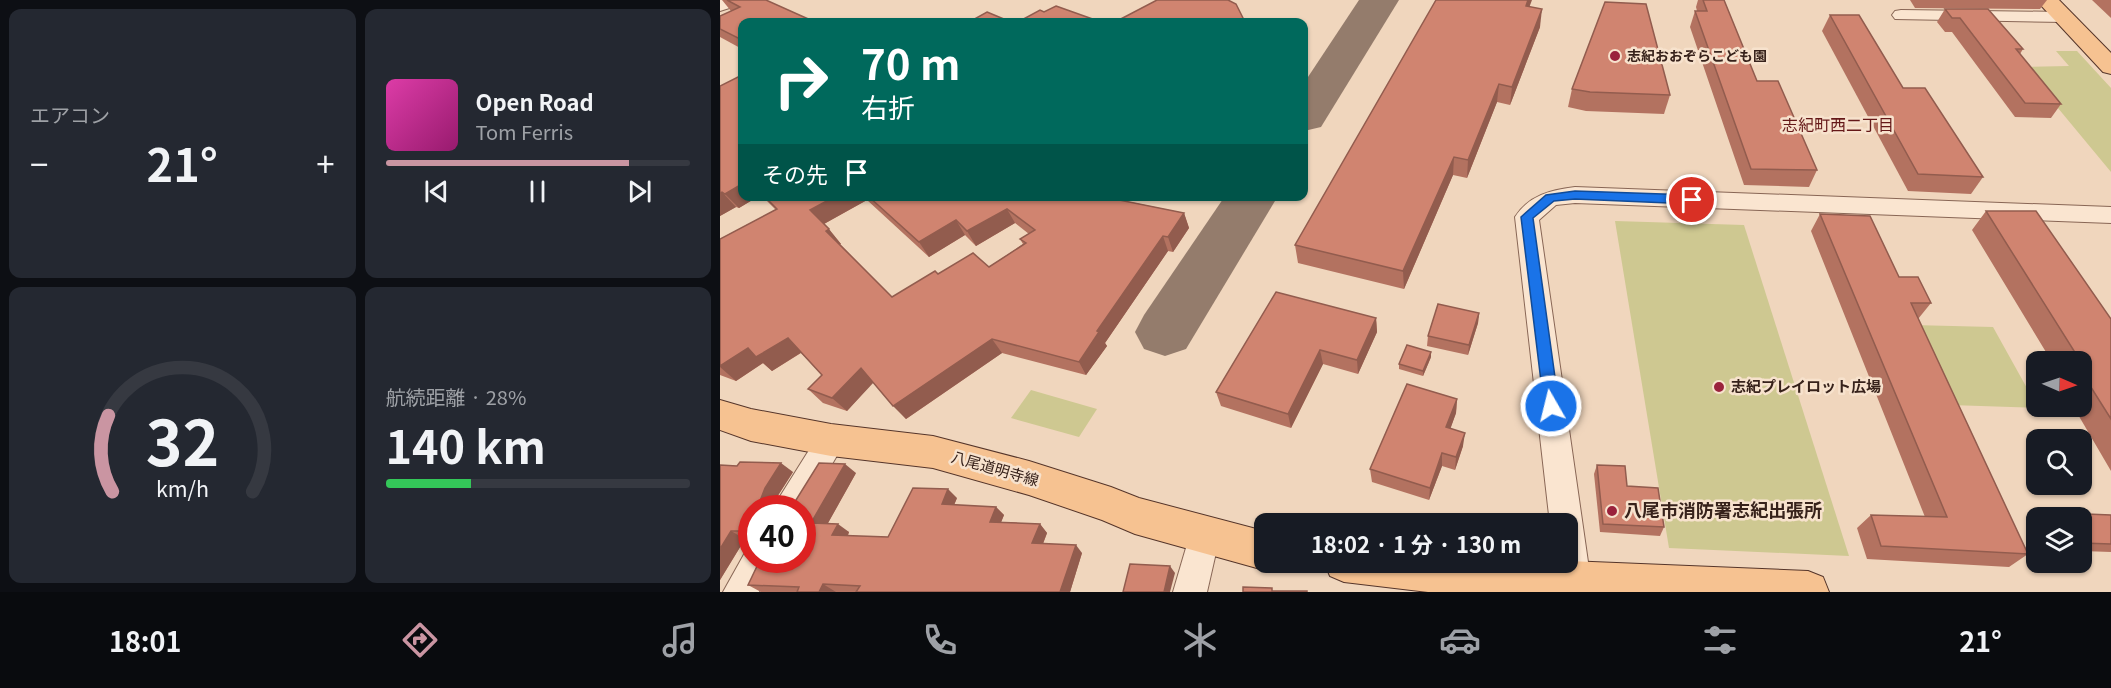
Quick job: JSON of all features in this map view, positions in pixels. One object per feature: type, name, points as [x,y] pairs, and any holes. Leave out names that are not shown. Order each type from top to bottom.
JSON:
[{"type":"main road","points":[[2047,0],[2111,67]]},
{"type":"main road","name":"八尾道明寺線","points":[[720,416],[751,425],[831,440],[933,452],[1029,478],[1111,505],[1135,516],[1254,548]]},
{"type":"main road","points":[[1439,573],[1701,590],[1808,592]]},
{"type":"street","points":[[720,6],[736,0]]},
{"type":"street","points":[[1901,15],[2064,17]]},
{"type":"street","points":[[1565,513],[1527,217],[1550,198],[1575,195],[2111,215]]},
{"type":"street","points":[[798,495],[831,440]]},
{"type":"street","points":[[1190,592],[1204,535]]},
{"type":"street","points":[[740,592],[751,573]]},
{"type":"street","points":[[1573,573],[1574,583]]},
{"type":"shaded area","points":[[2056,51],[2077,51],[2111,88],[2111,172],[2024,67],[2069,66]]},
{"type":"shaded area","name":"志紀プレイロット広場","points":[[1615,221],[1744,225],[1849,556],[1669,548]]},
{"type":"shaded area","points":[[1912,325],[1993,327],[2026,386],[2026,408],[1950,405]]},
{"type":"shaded area","points":[[1031,390],[1097,409],[1079,437],[1011,418]]},
{"type":"building","points":[[727,0],[766,0],[806,18],[738,18],[738,38],[720,29],[720,16],[740,7]]},
{"type":"building","points":[[1157,0],[1228,0],[1236,4],[1243,18],[1123,18]]},
{"type":"building","points":[[1436,0],[1528,0],[1526,6],[1542,9],[1512,87],[1499,84],[1468,160],[1454,157],[1403,271],[1295,245]]},
{"type":"building","points":[[1703,0],[1724,0],[1757,81],[1778,81],[1817,170],[1751,169],[1695,11],[1707,11]]},
{"type":"building","points":[[1605,2],[1646,4],[1670,95],[1590,92],[1572,89]]},
{"type":"building","points":[[1056,6],[1090,18],[1025,18],[1040,10],[1044,12]]},
{"type":"building","points":[[1945,9],[1988,9],[2023,49],[2016,49],[2061,104],[2025,103],[1960,18],[1952,18]]},
{"type":"building","points":[[987,12],[1001,18],[976,18]]},
{"type":"building","points":[[1830,15],[1859,15],[1903,88],[1925,88],[1983,177],[1918,174]]},
{"type":"building","points":[[738,77],[738,186],[725,194],[720,193],[720,86]]},
{"type":"building","points":[[769,201],[827,201],[810,210],[829,229],[826,231],[892,297],[935,271],[938,274],[973,253],[989,267],[1026,243],[1020,239],[1035,230],[1007,209],[967,231],[956,220],[919,242],[874,201],[1124,201],[1184,213],[1168,237],[1163,236],[1097,331],[1099,332],[1079,362],[992,339],[893,406],[861,368],[832,398],[808,389],[822,375],[788,338],[756,357],[748,348],[720,366],[720,239],[777,209]]},
{"type":"building","points":[[1986,211],[2036,211],[2111,319],[2111,419],[2092,389],[2092,351],[2074,351]]},
{"type":"building","points":[[1820,214],[1870,216],[1899,277],[1918,277],[1931,303],[1911,303],[2026,554],[1881,546],[1871,515],[1947,517]]},
{"type":"building","points":[[1276,292],[1376,318],[1357,360],[1320,350],[1288,414],[1216,392]]},
{"type":"building","points":[[1438,304],[1479,313],[1469,345],[1428,336]]},
{"type":"building","points":[[1407,345],[1431,352],[1423,371],[1399,364]]},
{"type":"building","points":[[1407,384],[1457,399],[1446,427],[1465,433],[1456,457],[1442,453],[1430,488],[1370,469]]},
{"type":"building","points":[[740,462],[781,463],[762,495],[738,495],[738,531],[731,531],[720,549],[720,465],[737,466]]},
{"type":"building","points":[[819,463],[845,464],[816,514],[816,495],[799,495]]},
{"type":"building","points":[[1597,465],[1625,466],[1627,486],[1658,488],[1664,527],[1603,524]]},
{"type":"building","points":[[913,488],[948,489],[942,504],[996,507],[990,522],[1040,524],[1032,543],[1076,545],[1060,592],[856,592],[860,586],[823,584],[819,592],[797,592],[799,587],[748,585],[754,573],[816,573],[816,523],[838,524],[832,535],[888,537]]},
{"type":"building","points":[[2092,514],[2111,515],[2111,544],[2092,543]]},
{"type":"building","points":[[1130,564],[1170,566],[1164,592],[1123,592]]},
{"type":"building","points":[[1243,587],[1272,588],[1272,591],[1307,592],[1243,592]]},
{"type":"taxiway","points":[[1308,111],[1379,0]]},
{"type":"taxiway","points":[[1165,332],[1249,201]]},
{"type":"place","name":"志紀おおぞらこども園","points":[[1615,56]]},
{"type":"place","name":"志紀プレイロット広場","points":[[1719,387]]},
{"type":"place","name":"八尾市消防署志紀出張所","points":[[1612,511]]},
{"type":"district","name":"志紀町西二丁目","points":[[1838,125]]},
{"type":"route","points":[[1551,406],[1527,217],[1550,198],[1575,195],[1692,200]]}]
